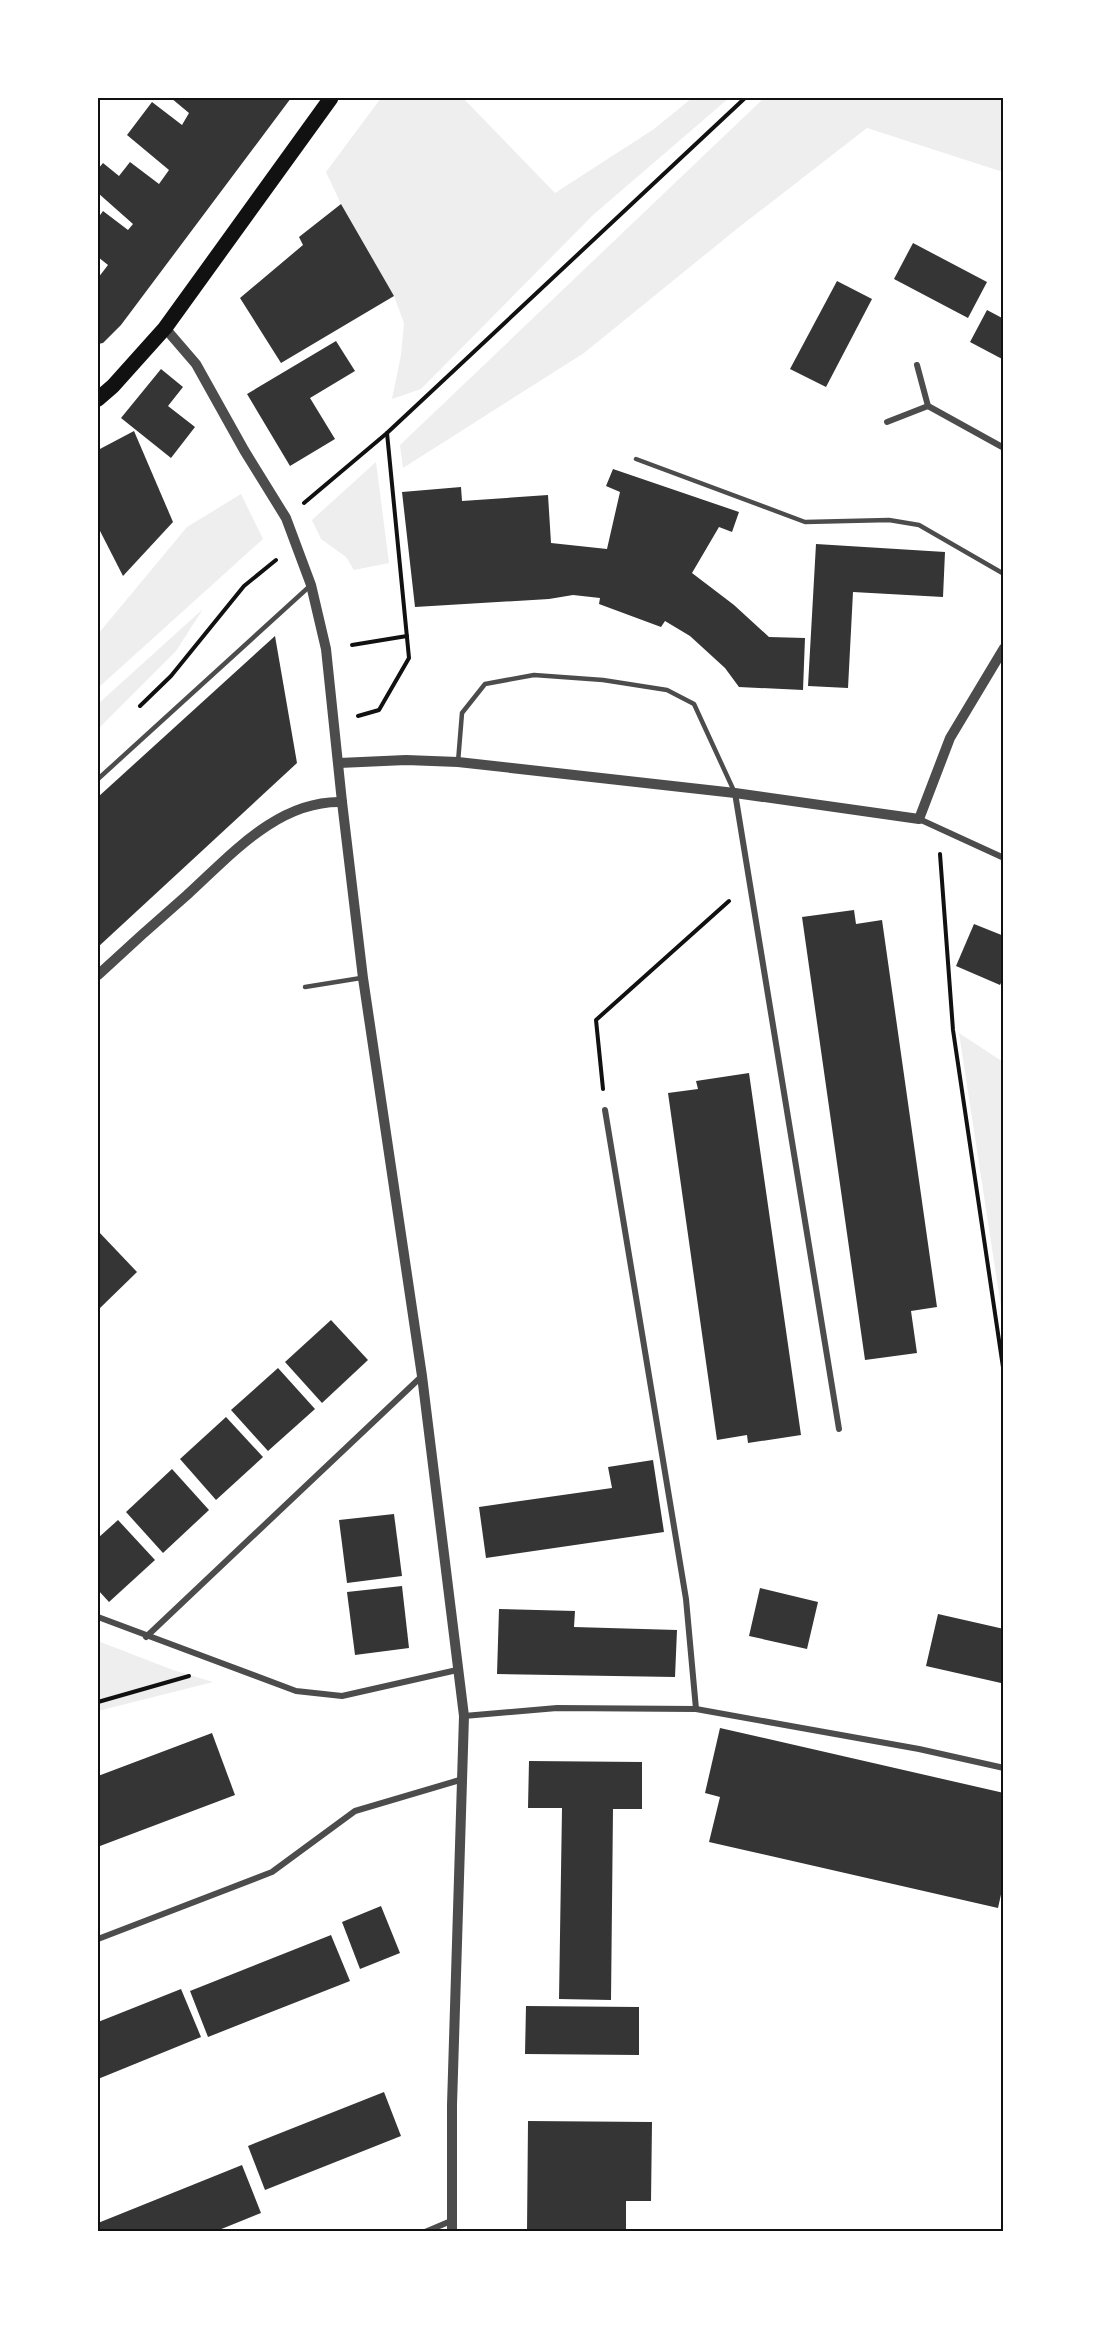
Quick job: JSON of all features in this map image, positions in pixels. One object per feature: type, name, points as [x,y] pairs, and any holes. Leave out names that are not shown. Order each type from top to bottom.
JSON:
[{"type":"main road","points":[[98,399],[113,386],[165,328],[331,98]]},
{"type":"street","points":[[165,328],[196,364],[244,450],[286,518],[311,585],[326,649],[363,978],[422,1376],[464,1716],[464,1779],[452,2105],[452,2226],[425,2232]]},
{"type":"street","points":[[917,365],[928,406],[1004,448]]},
{"type":"street","points":[[887,422],[928,406]]},
{"type":"street","points":[[918,819],[950,738],[1004,648]]},
{"type":"street","points":[[339,763],[406,760],[458,762],[735,793],[918,819],[1004,858]]},
{"type":"street","points":[[735,793],[839,1429]]},
{"type":"street","points":[[98,975],[252,836],[301,808],[318,803],[342,802]]},
{"type":"street","points":[[605,1110],[686,1599],[696,1709]]},
{"type":"street","points":[[146,1636],[422,1376]]},
{"type":"street","points":[[98,1617],[296,1691],[342,1696],[457,1670]]},
{"type":"street","points":[[464,1716],[557,1708],[696,1709],[919,1749],[1004,1768]]},
{"type":"street","points":[[98,1940],[272,1872],[354,1811],[464,1779]]},
{"type":"lane","points":[[636,459],[805,522],[890,520],[919,525],[1004,574]]},
{"type":"lane","points":[[98,779],[311,585]]},
{"type":"lane","points":[[458,762],[462,713],[485,684],[534,675],[603,680],[667,690],[694,704],[735,793]]},
{"type":"lane","points":[[305,987],[363,978]]},
{"type":"path","points":[[286,518],[387,433],[745,98]]},
{"type":"path","points":[[353,717],[378,710],[410,658],[387,433]]},
{"type":"path","points":[[326,649],[407,636]]},
{"type":"path","points":[[938,827],[953,1030],[1004,1374]]},
{"type":"path","points":[[605,1110],[596,1020],[750,882]]},
{"type":"path","points":[[98,1702],[227,1667]]},
{"type":"shaded area","points":[[381,98],[463,98],[555,193],[654,129],[692,98],[729,98],[593,215],[421,389],[392,399],[401,355],[404,323],[394,296],[341,204],[326,172]]},
{"type":"shaded area","points":[[764,98],[1003,98],[1003,172],[867,128],[738,228],[584,353],[403,468],[400,445]]},
{"type":"shaded area","points":[[376,462],[389,563],[354,570],[346,557],[321,539],[312,520]]},
{"type":"shaded area","points":[[241,494],[263,539],[98,688],[98,634],[187,527]]},
{"type":"shaded area","points":[[203,609],[176,651],[98,729],[98,704]]},
{"type":"shaded area","points":[[959,1033],[1003,1062],[1003,1320]]},
{"type":"shaded area","points":[[98,1641],[173,1670],[213,1682],[98,1711]]},
{"type":"building","points":[[171,98],[291,98],[121,325],[103,343],[98,344],[98,278],[108,265],[98,257],[98,218],[103,211],[128,230],[133,224],[98,193],[98,169],[103,163],[119,176],[130,162],[159,184],[169,170],[127,135],[152,102],[182,125],[189,113]]},
{"type":"building","points":[[341,204],[394,296],[281,363],[240,298],[303,245],[299,237]]},
{"type":"building","points":[[913,243],[987,282],[968,318],[894,279]]},
{"type":"building","points":[[837,281],[872,299],[826,387],[790,369]]},
{"type":"building","points":[[987,310],[1004,319],[1004,360],[970,342]]},
{"type":"building","points":[[336,341],[355,371],[310,398],[335,439],[290,466],[247,394]]},
{"type":"building","points":[[161,369],[183,387],[168,406],[195,427],[171,458],[121,418]]},
{"type":"building","points":[[134,431],[173,522],[123,576],[98,527],[98,450]]},
{"type":"building","points":[[613,469],[739,512],[732,532],[719,527],[692,573],[734,605],[769,637],[805,638],[803,690],[739,687],[725,668],[690,636],[665,621],[661,627],[599,604],[600,598],[573,595],[549,599],[415,607],[402,492],[461,487],[462,501],[548,495],[551,543],[607,549],[620,492],[606,486]]},
{"type":"building","points":[[816,544],[945,552],[943,597],[853,592],[848,688],[808,686]]},
{"type":"building","points":[[275,636],[297,763],[98,947],[98,797]]},
{"type":"building","points":[[854,910],[856,924],[882,920],[937,1307],[911,1311],[917,1353],[865,1360],[802,917]]},
{"type":"building","points":[[974,924],[1004,936],[1004,977],[1000,985],[956,966]]},
{"type":"building","points":[[749,1073],[801,1435],[748,1443],[747,1435],[717,1440],[668,1093],[698,1089],[696,1081]]},
{"type":"building","points":[[98,1231],[137,1272],[98,1310]]},
{"type":"building","points":[[331,1320],[368,1360],[322,1403],[285,1362]]},
{"type":"building","points":[[278,1368],[315,1409],[268,1451],[231,1410]]},
{"type":"building","points":[[226,1417],[263,1457],[216,1500],[180,1459]]},
{"type":"building","points":[[653,1460],[664,1532],[486,1558],[479,1507],[612,1488],[608,1467]]},
{"type":"building","points":[[172,1469],[209,1510],[163,1553],[126,1512]]},
{"type":"building","points":[[394,1514],[402,1576],[347,1583],[339,1520]]},
{"type":"building","points":[[118,1520],[155,1560],[109,1602],[98,1590],[98,1538]]},
{"type":"building","points":[[402,1586],[409,1648],[355,1655],[347,1592]]},
{"type":"building","points":[[760,1588],[818,1602],[807,1649],[749,1636]]},
{"type":"building","points":[[499,1609],[575,1611],[574,1627],[677,1630],[675,1677],[497,1674]]},
{"type":"building","points":[[938,1614],[1004,1629],[1004,1673],[1001,1683],[926,1666]]},
{"type":"building","points":[[720,1728],[1004,1793],[1004,1881],[998,1908],[709,1842],[720,1797],[705,1793]]},
{"type":"building","points":[[212,1733],[235,1795],[100,1846],[98,1840],[98,1776]]},
{"type":"building","points":[[529,1761],[642,1762],[642,1809],[613,1809],[611,2000],[559,1999],[562,1808],[528,1808]]},
{"type":"building","points":[[381,1906],[400,1953],[360,1969],[342,1922]]},
{"type":"building","points":[[331,1935],[350,1981],[208,2037],[190,1991]]},
{"type":"building","points":[[181,1989],[201,2037],[98,2079],[98,2022]]},
{"type":"building","points":[[526,2006],[639,2007],[639,2055],[525,2054]]},
{"type":"building","points":[[384,2092],[401,2136],[265,2190],[248,2146]]},
{"type":"building","points":[[528,2121],[652,2122],[651,2201],[626,2201],[626,2232],[527,2232]]},
{"type":"building","points":[[242,2165],[261,2213],[214,2232],[98,2232],[98,2223]]}]
